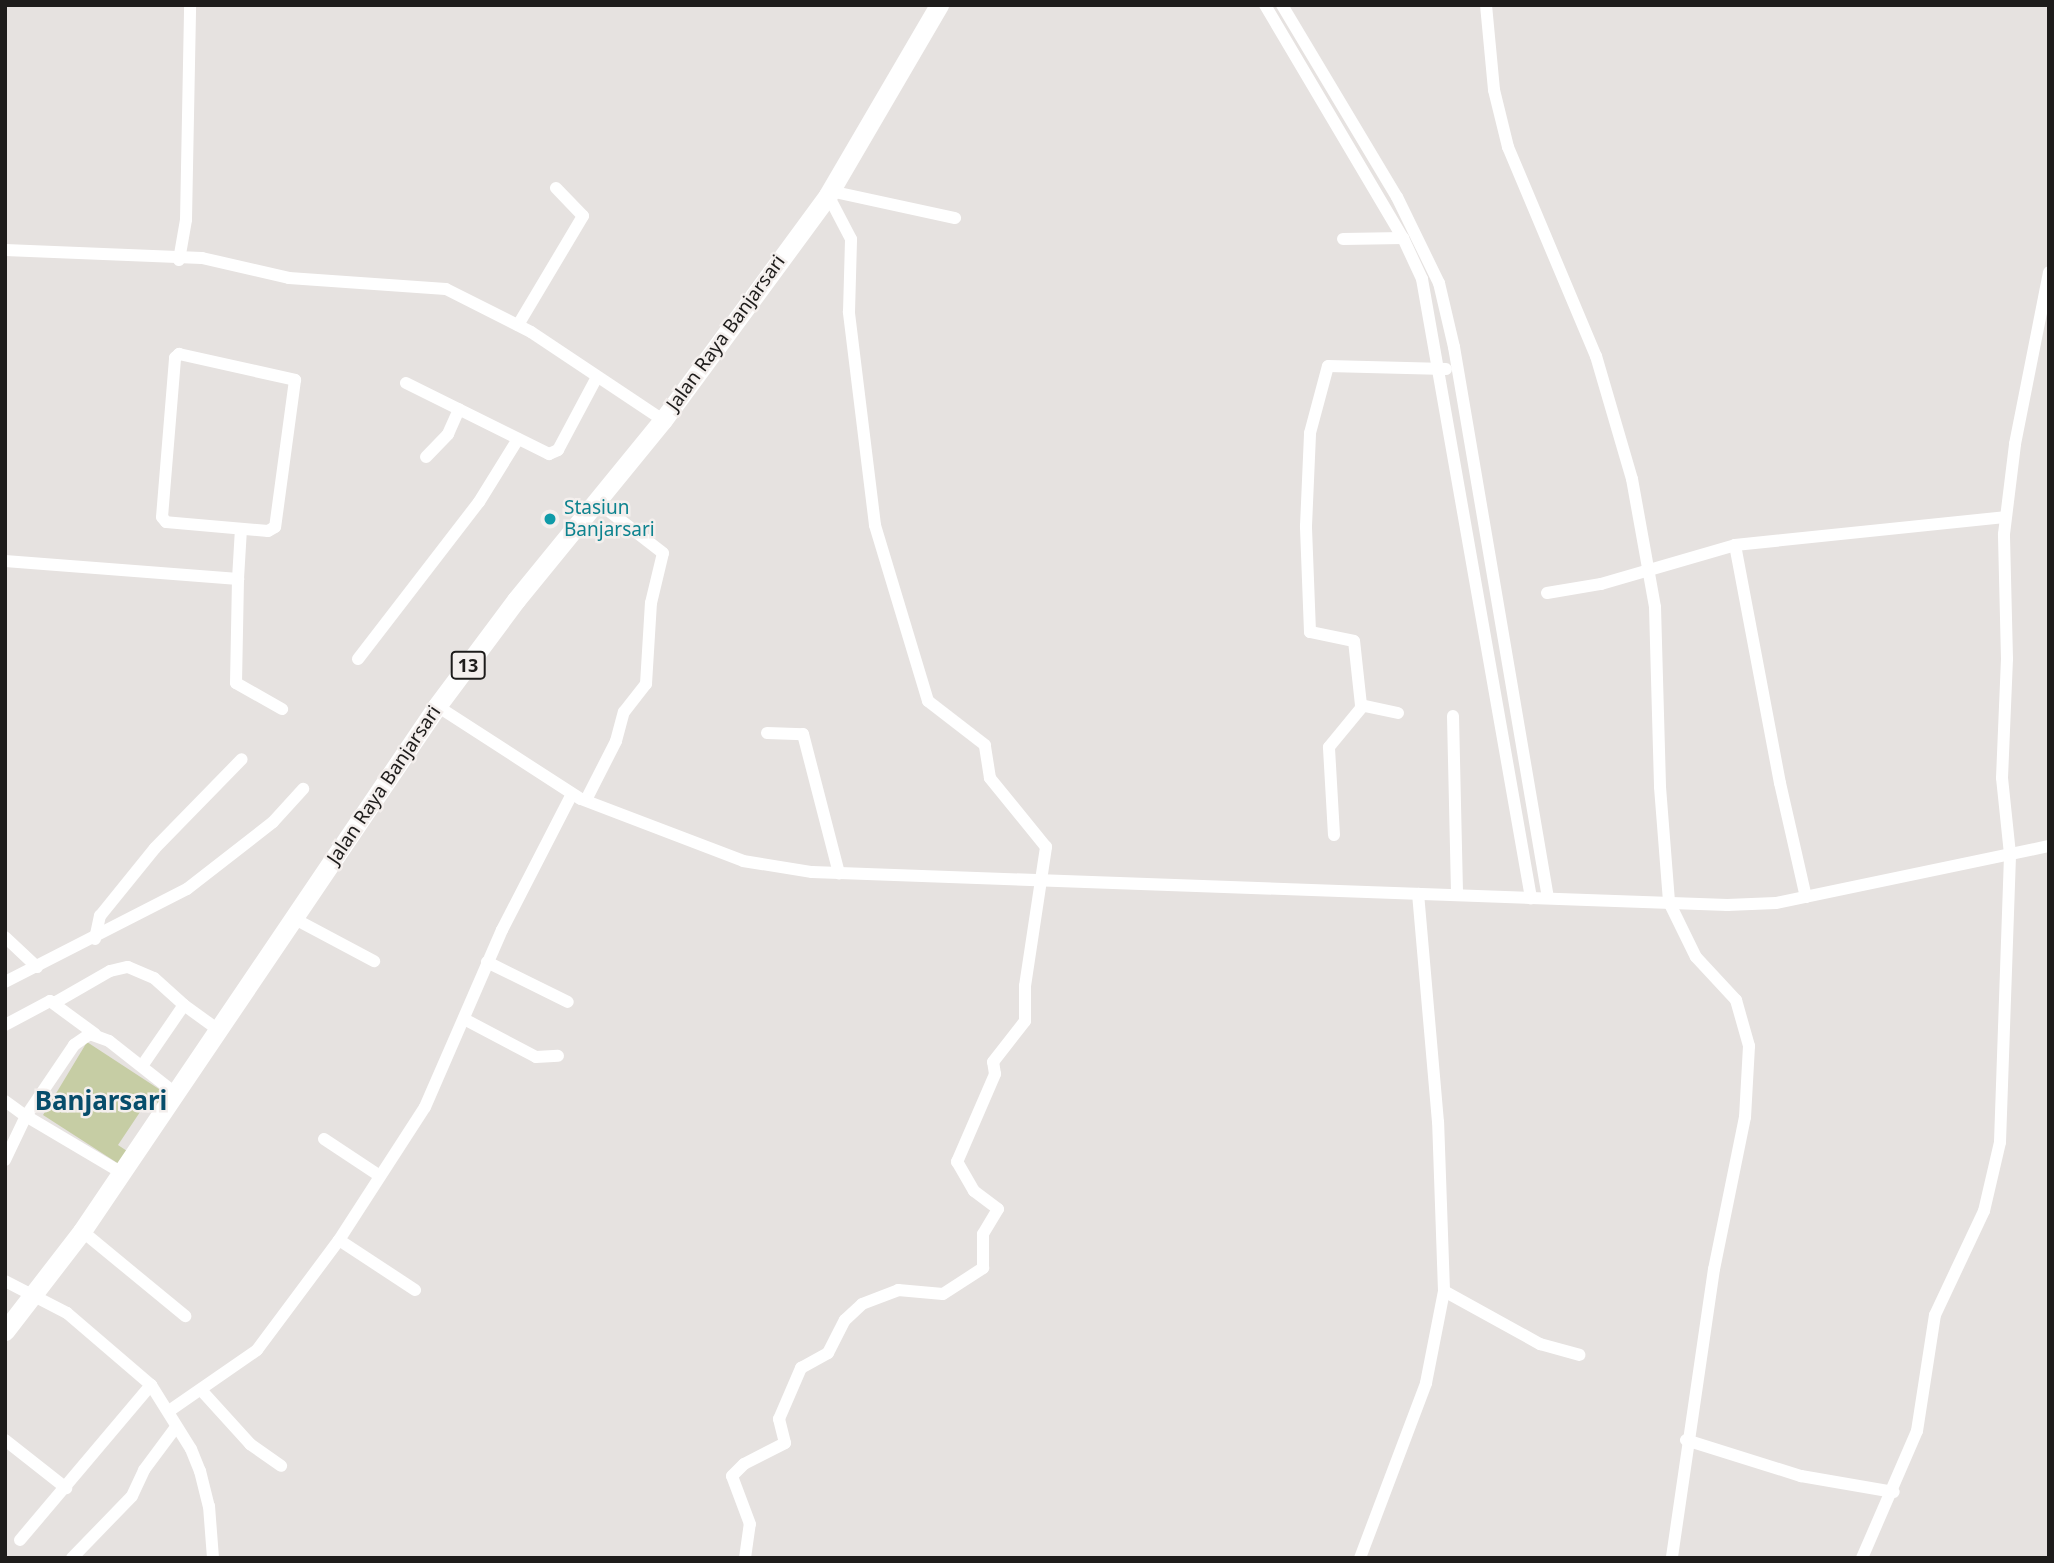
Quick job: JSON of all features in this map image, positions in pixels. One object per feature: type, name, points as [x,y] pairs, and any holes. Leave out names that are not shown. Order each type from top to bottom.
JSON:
[{"type":"highway","name":"Jalan Raya Banjarsari","points":[[5,1331],[82,1231],[216,1028],[438,706],[596,501],[663,420],[829,193],[939,5]]},
{"type":"street","points":[[178,260],[186,220],[190,5]]},
{"type":"street","points":[[1265,5],[1365,160],[1418,252],[1439,321],[1449,368],[1514,753],[1548,898]]},
{"type":"street","points":[[1282,5],[1404,238],[1418,252]]},
{"type":"street","points":[[1486,5],[1494,90],[1508,147],[1596,356],[1632,479],[1650,571],[1670,902],[1696,957],[1736,1000],[1749,1046],[1745,1118],[1714,1269],[1686,1440],[1672,1558]]},
{"type":"street","points":[[518,325],[583,216],[556,188]]},
{"type":"street","points":[[829,193],[955,218]]},
{"type":"street","points":[[745,1558],[750,1524],[732,1476],[744,1464],[785,1443],[779,1419],[801,1368],[828,1353],[845,1320],[862,1304],[898,1290],[943,1294],[983,1268],[983,1234],[998,1209],[974,1191],[957,1162],[995,1074],[993,1062],[1025,1021],[1025,986],[1046,847],[990,778],[985,745],[929,701],[875,525],[849,312],[851,239],[829,193]]},
{"type":"street","points":[[1343,239],[1404,238]]},
{"type":"street","points":[[5,250],[228,262],[289,278],[446,289],[518,325],[663,420]]},
{"type":"street","points":[[1862,1558],[1894,1492],[1917,1431],[1935,1315],[1984,1211],[2000,1142],[2010,854],[2003,778],[2005,517],[2049,272]]},
{"type":"street","points":[[1439,321],[1449,368]]},
{"type":"street","points":[[179,354],[291,377],[296,383],[275,527],[268,531],[241,529],[166,522],[162,517],[175,358],[179,354]]},
{"type":"street","points":[[1334,835],[1329,747],[1362,706],[1354,642],[1310,632],[1310,438],[1322,372],[1332,365],[1449,368]]},
{"type":"street","points":[[406,383],[550,454],[558,450],[597,377]]},
{"type":"street","points":[[426,457],[448,434],[459,410]]},
{"type":"street","points":[[358,659],[479,502],[520,440]]},
{"type":"street","points":[[586,800],[616,741],[624,712],[646,684],[651,603],[663,553],[596,501]]},
{"type":"street","points":[[1547,593],[1650,571],[1735,545],[2005,517]]},
{"type":"street","points":[[241,529],[236,683],[282,709]]},
{"type":"street","points":[[1735,545],[1774,756],[1807,897]]},
{"type":"street","points":[[5,561],[239,579]]},
{"type":"street","points":[[438,706],[572,794],[586,800],[743,860],[839,873],[1041,882],[1264,885],[1418,894],[1739,905],[1807,897],[2049,846]]},
{"type":"street","points":[[1362,706],[1398,713]]},
{"type":"street","points":[[1454,716],[1457,895]]},
{"type":"street","points":[[767,733],[803,734],[839,873]]},
{"type":"street","points":[[1514,753],[1531,898]]},
{"type":"street","points":[[95,939],[100,916],[155,848],[242,759]]},
{"type":"street","points":[[5,982],[95,939],[212,873],[273,822],[303,789]]},
{"type":"street","points":[[169,1411],[202,1391],[257,1350],[339,1240],[425,1107],[487,962],[572,794]]},
{"type":"street","points":[[1360,1558],[1426,1383],[1444,1291],[1438,1135],[1418,894]]},
{"type":"street","points":[[293,918],[374,961]]},
{"type":"street","points":[[5,937],[37,967]]},
{"type":"street","points":[[487,962],[568,1002]]},
{"type":"street","points":[[5,1025],[43,1002],[56,1002],[110,971],[128,967],[154,978],[184,1005],[216,1028]]},
{"type":"street","points":[[56,1002],[174,1093]]},
{"type":"street","points":[[142,1066],[184,1005]]},
{"type":"street","points":[[464,1019],[536,1057],[558,1056]]},
{"type":"street","points":[[5,1160],[26,1116],[74,1045],[95,1034]]},
{"type":"street","points":[[5,1101],[122,1173]]},
{"type":"street","points":[[324,1139],[380,1176]]},
{"type":"street","points":[[82,1231],[185,1316]]},
{"type":"street","points":[[339,1240],[415,1290]]},
{"type":"street","points":[[5,1281],[36,1294],[98,1336],[152,1385],[169,1411],[200,1471],[209,1506],[213,1558]]},
{"type":"street","points":[[1444,1291],[1540,1344],[1580,1355]]},
{"type":"street","points":[[20,1540],[152,1385]]},
{"type":"street","points":[[202,1391],[250,1444],[281,1466]]},
{"type":"street","points":[[72,1558],[132,1496],[144,1470],[176,1427]]},
{"type":"street","points":[[5,1440],[66,1488]]},
{"type":"street","points":[[1686,1440],[1801,1476],[1894,1492]]},
{"type":"green space","points":[[87,1042],[165,1093],[158,1103],[150,1097],[118,1145],[127,1151],[119,1164],[43,1115]]},
{"type":"place","name":"Stasiun Banjarsari","points":[[550,519]]},
{"type":"district","name":"Banjarsari","points":[[101,1101]]}]
